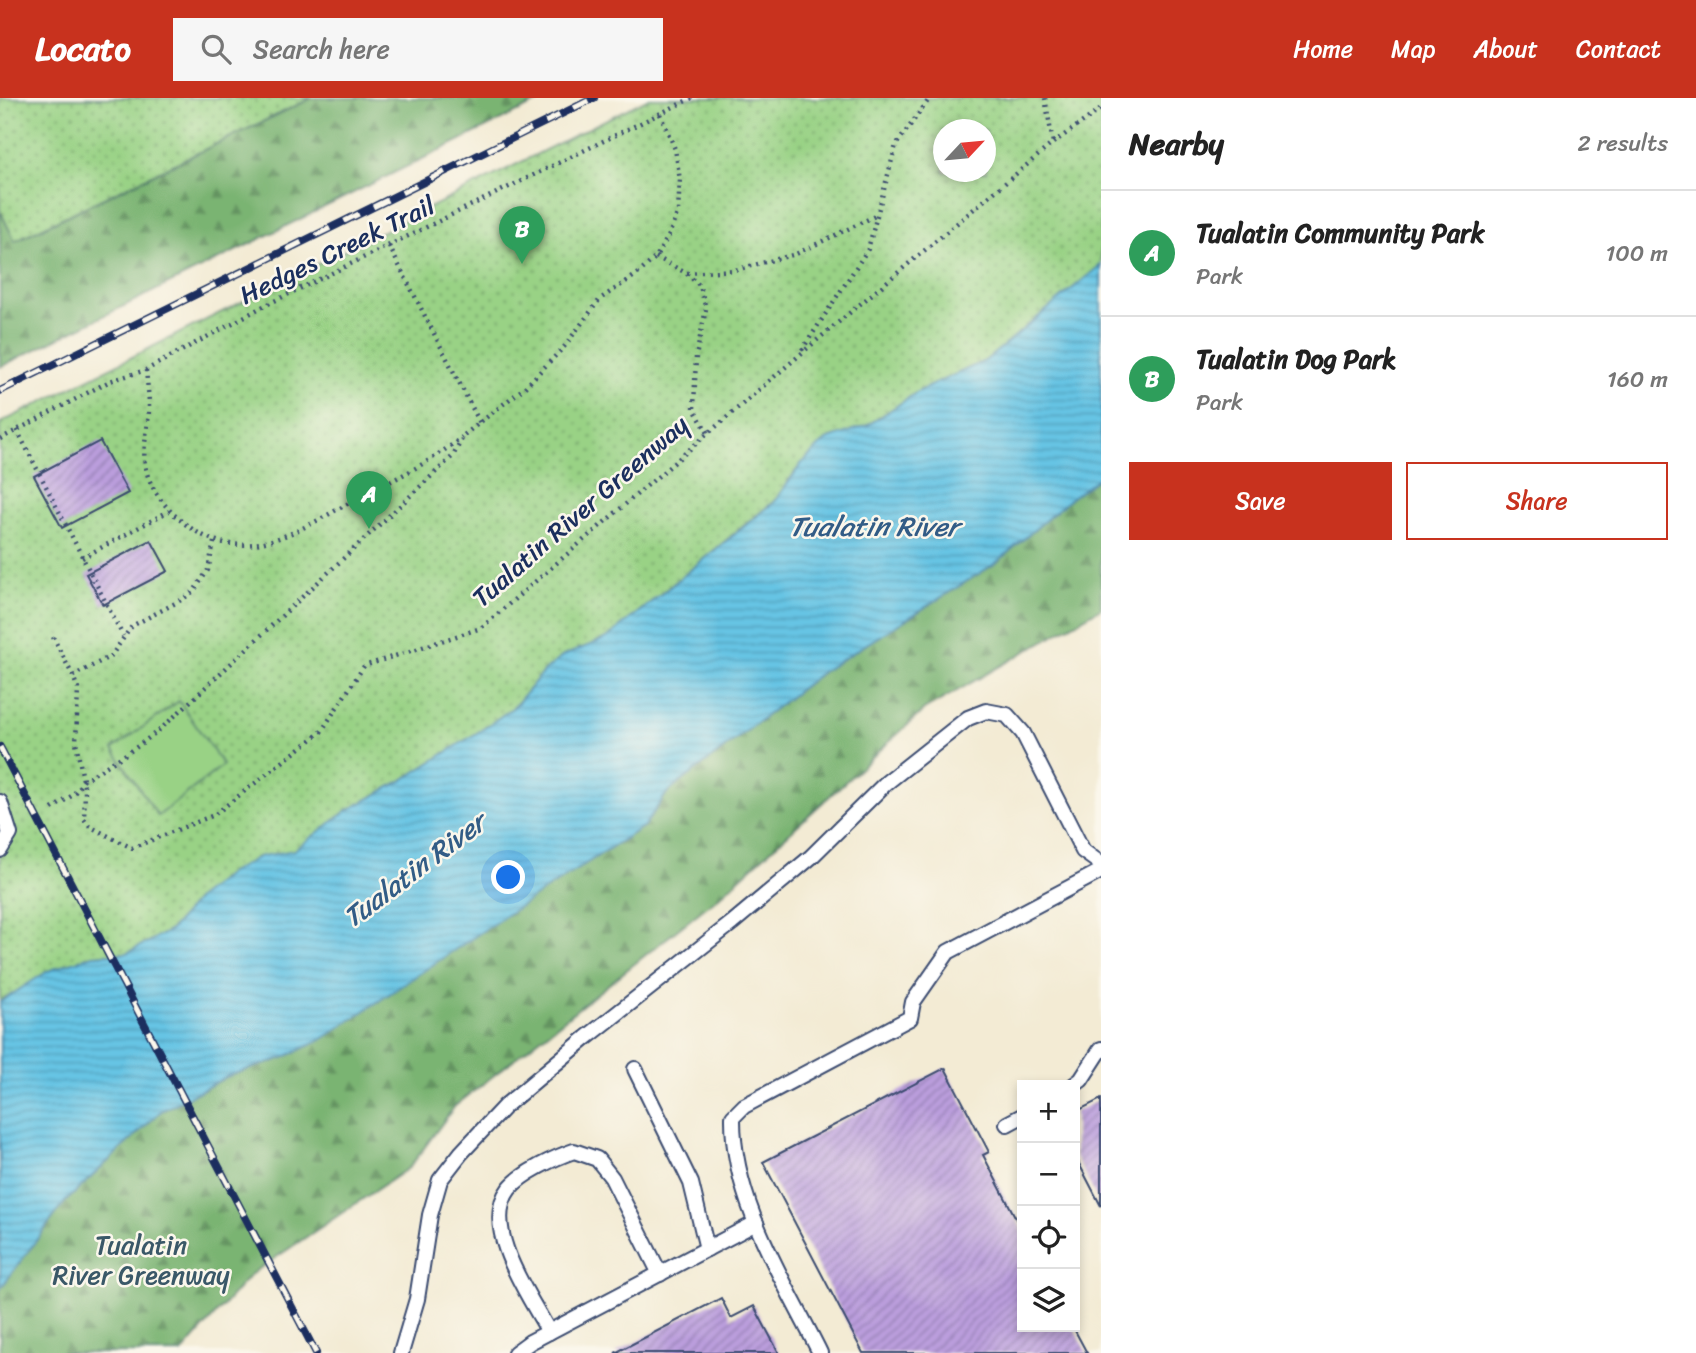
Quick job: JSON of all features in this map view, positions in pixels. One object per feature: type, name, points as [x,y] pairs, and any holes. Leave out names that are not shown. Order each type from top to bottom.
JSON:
[{"type":"lane","points":[[401,1353],[417,1299],[430,1215],[440,1180],[461,1153],[505,1106],[811,857],[886,783],[968,718],[986,710],[1007,715],[1023,733],[1083,851],[1101,864]]},
{"type":"lane","points":[[0,802],[10,834],[0,850]]},
{"type":"lane","points":[[820,1353],[756,1223],[733,1143],[733,1117],[744,1106],[910,1018],[914,1002],[948,951],[1101,871]]},
{"type":"lane","points":[[1080,1081],[1101,1049]]},
{"type":"lane","points":[[635,1069],[691,1183],[707,1249]]},
{"type":"lane","points":[[1007,1124],[1017,1119]]},
{"type":"lane","points":[[549,1332],[506,1251],[499,1214],[509,1188],[547,1161],[574,1151],[597,1159],[612,1178],[660,1274]]},
{"type":"lane","points":[[515,1353],[549,1332],[756,1223]]},
{"type":"path","name":"Hedges Creek Trail","points":[[0,439],[110,381],[146,370],[262,307],[692,98]]},
{"type":"path","name":"Tualatin River Greenway","points":[[798,356],[869,249],[896,145],[930,98]]},
{"type":"path","points":[[1045,98],[1053,143]]},
{"type":"path","name":"Tualatin River Greenway","points":[[83,780],[84,819],[89,826],[132,848],[214,815],[321,732],[364,666],[481,628],[798,356],[1053,143],[1101,108]]},
{"type":"path","points":[[146,370],[149,408],[144,450],[146,471],[169,511],[197,533],[214,542],[254,544],[274,540],[307,527],[439,456],[524,388],[564,347],[600,299],[617,289],[656,257],[669,235],[677,211],[680,180],[675,149],[660,114]]},
{"type":"path","points":[[686,273],[735,270],[796,254],[878,215]]},
{"type":"path","points":[[389,246],[480,423]]},
{"type":"path","points":[[656,257],[686,273],[700,286],[706,309],[696,356],[694,408],[708,433]]},
{"type":"path","points":[[16,430],[123,636]]},
{"type":"path","points":[[52,809],[73,795],[83,780],[134,749],[198,696],[453,456],[464,435]]},
{"type":"path","points":[[82,558],[169,511]]},
{"type":"path","points":[[73,676],[111,656],[132,626],[194,591],[208,570],[214,542]]},
{"type":"path","points":[[53,637],[79,690],[76,742],[83,780]]},
{"type":"green space","points":[[0,98],[312,98],[14,241],[0,211]]},
{"type":"green space","points":[[312,98],[546,98],[0,367],[0,211],[15,241]]},
{"type":"green space","points":[[649,98],[1101,98],[1101,265],[985,361],[919,391],[868,425],[826,440],[802,463],[774,501],[607,638],[563,656],[543,672],[515,706],[483,729],[403,780],[348,810],[294,851],[258,857],[198,898],[171,930],[127,953],[93,955],[0,1002],[0,423]]},
{"type":"green space","name":"Tualatin River Greenway","points":[[1101,476],[1101,608],[924,710],[720,896],[455,1106],[410,1167],[250,1275],[182,1353],[0,1353],[0,1289],[65,1202],[161,1111],[228,1076],[283,1058],[644,826],[667,793],[822,672],[996,563],[1071,498]]},
{"type":"green space","points":[[179,701],[223,765],[158,816],[113,749]]},
{"type":"water","name":"Tualatin River","points":[[1101,265],[1101,476],[1071,498],[996,563],[822,672],[667,793],[644,826],[321,1040],[283,1058],[228,1076],[161,1111],[65,1202],[0,1289],[0,1002],[48,971],[93,955],[127,953],[171,930],[198,898],[230,873],[258,857],[294,850],[348,810],[403,780],[483,729],[515,706],[543,672],[563,656],[607,638],[774,502],[802,463],[826,440],[868,425],[919,391],[985,361]]},
{"type":"building","points":[[100,441],[128,493],[62,528],[34,476]]},
{"type":"building","points":[[151,540],[168,571],[103,605],[86,574]]},
{"type":"building","points":[[945,1068],[989,1152],[983,1155],[1017,1220],[1017,1332],[1076,1332],[1087,1353],[863,1353],[763,1162]]},
{"type":"building","points":[[1101,1099],[1101,1206],[1080,1166],[1080,1110]]},
{"type":"building","points":[[721,1298],[731,1318],[754,1306],[779,1353],[615,1353]]},
{"type":"railway","points":[[0,391],[594,98]]},
{"type":"railway","points":[[0,747],[316,1353]]},
{"type":"place","name":"Tualatin Dog Park","points":[[522,264]]},
{"type":"place","name":"Tualatin Community Park","points":[[369,529]]}]
